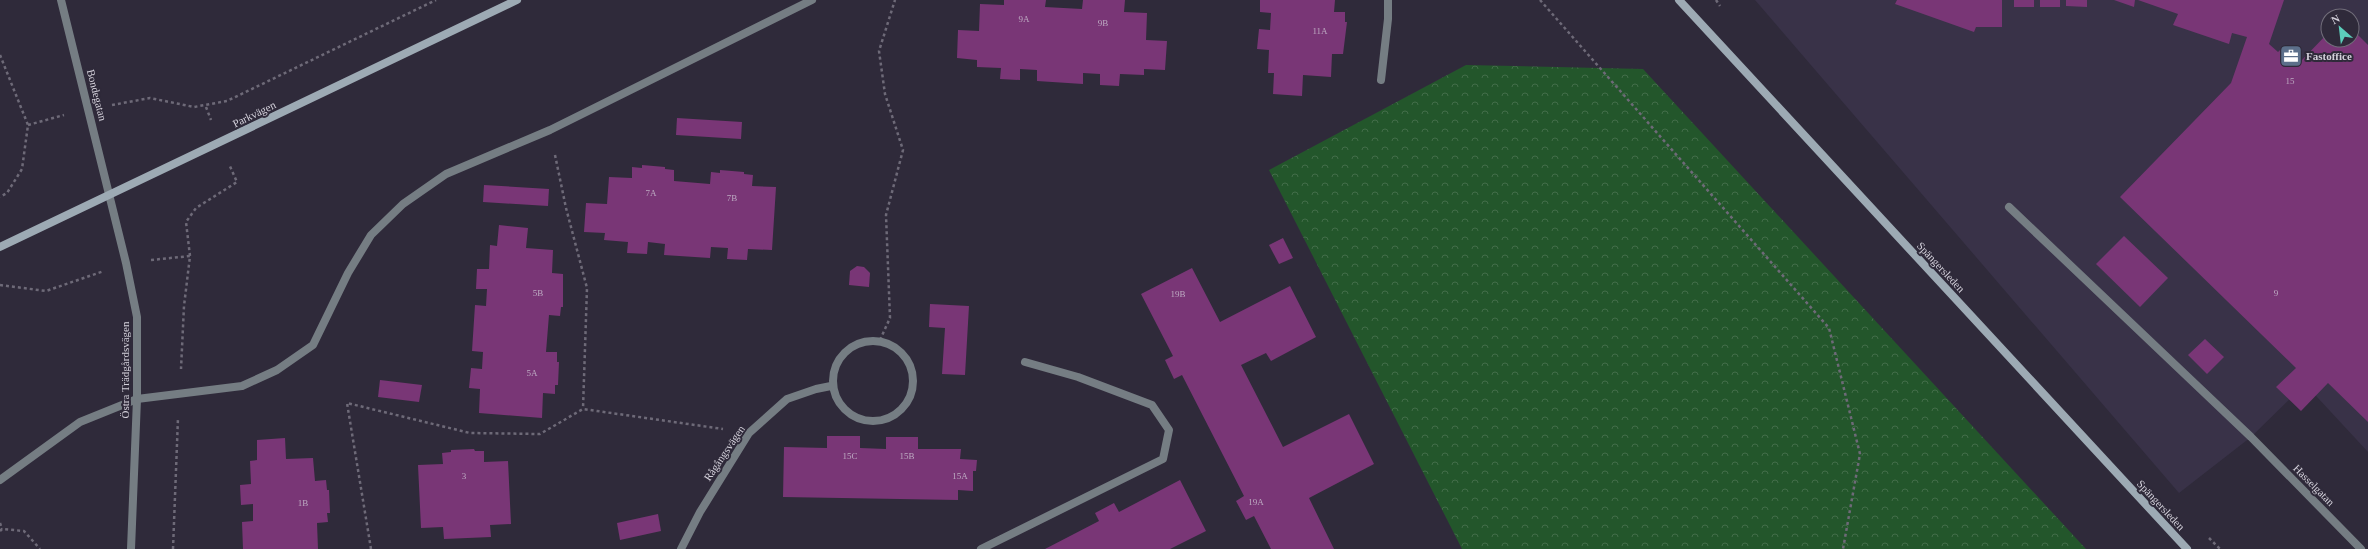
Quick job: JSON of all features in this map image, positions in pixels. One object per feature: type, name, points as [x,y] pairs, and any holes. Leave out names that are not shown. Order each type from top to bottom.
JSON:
[{"type":"main road","name":"Parkvägen","points":[[0,247],[517,0]]},
{"type":"main road","name":"Spängersleden","points":[[1679,0],[2187,549]]},
{"type":"street","name":"Bondegatan","points":[[61,0],[110,195]]},
{"type":"street","points":[[0,480],[80,422],[137,399],[242,386],[277,370],[313,345],[348,272],[372,235],[402,204],[446,174],[550,130],[812,0]]},
{"type":"street","points":[[1381,80],[1388,19],[1388,0]]},
{"type":"street","name":"Östra Trädgårdsvägen","points":[[110,195],[137,316],[137,399],[131,549]]},
{"type":"street","name":"Hasselgatan","points":[[2009,207],[2251,437],[2361,549]]},
{"type":"street","points":[[880,340],[903,352],[914,375],[910,400],[891,418],[866,422],[843,410],[831,386],[836,361],[855,343],[880,340]]},
{"type":"street","points":[[981,549],[1163,459],[1169,430],[1152,405],[1078,377],[1025,362]]},
{"type":"street","name":"Rågångsvägen","points":[[681,549],[700,512],[749,433],[787,399],[816,389],[831,386]]},
{"type":"path","points":[[28,124],[89,109],[150,98],[194,107],[206,107],[228,101],[436,0]]},
{"type":"path","points":[[880,340],[890,318],[886,215],[903,150],[885,94],[879,51],[895,0]]},
{"type":"path","points":[[1540,0],[1829,328],[1860,454],[1843,549]]},
{"type":"path","points":[[0,55],[28,124],[22,169],[6,193],[0,197]]},
{"type":"path","points":[[190,256],[186,222],[196,208],[237,182],[206,107]]},
{"type":"path","points":[[550,130],[566,208],[587,288],[583,409]]},
{"type":"path","points":[[371,549],[347,403],[478,433],[540,434],[583,409],[749,433]]},
{"type":"path","points":[[0,523],[1,530],[24,531],[40,549]]},
{"type":"shaded area","points":[[1755,0],[2368,0],[2368,452],[2305,384],[2251,437],[2179,493]]},
{"type":"green space","points":[[1466,65],[1643,69],[2086,549],[1462,549],[1269,170]]},
{"type":"building","points":[[1004,0],[1046,0],[1045,7],[1082,9],[1083,0],[1125,0],[1124,12],[1147,13],[1146,40],[1167,41],[1165,70],[1144,69],[1144,75],[1120,74],[1119,86],[1100,85],[1100,74],[1083,73],[1083,84],[1037,81],[1037,70],[1020,69],[1020,80],[1000,79],[1001,68],[977,67],[977,60],[957,58],[958,30],[979,31],[980,4],[1004,5]]},
{"type":"building","points":[[1260,0],[1335,0],[1334,12],[1345,12],[1345,22],[1347,22],[1343,54],[1332,54],[1331,77],[1303,75],[1302,96],[1273,94],[1274,73],[1268,73],[1269,50],[1257,49],[1259,29],[1270,30],[1271,13],[1260,12]]},
{"type":"building","points":[[1897,0],[2002,0],[2002,27],[1976,27],[1974,32],[1895,4]]},
{"type":"building","points":[[2014,0],[2034,0],[2034,7],[2014,7]]},
{"type":"building","points":[[2040,0],[2060,0],[2060,7],[2040,7]]},
{"type":"building","points":[[2066,0],[2087,0],[2087,7],[2066,6]]},
{"type":"building","points":[[2114,0],[2135,0],[2134,7]]},
{"type":"building","points":[[2138,0],[2284,0],[2269,44],[2278,52],[2283,47],[2292,57],[2302,60],[2320,41],[2320,48],[2360,48],[2360,37],[2368,45],[2368,422],[2328,383],[2301,411],[2276,387],[2296,368],[2120,197],[2231,83],[2247,37],[2232,33],[2229,44],[2173,25],[2178,14]]},
{"type":"building","points":[[677,118],[742,122],[741,139],[676,135]]},
{"type":"building","points":[[642,165],[665,167],[665,169],[674,170],[674,181],[710,184],[711,172],[720,173],[720,170],[744,172],[744,174],[753,175],[752,186],[776,187],[772,250],[748,249],[747,260],[727,259],[728,248],[711,247],[710,258],[664,255],[665,244],[648,242],[647,254],[627,253],[628,242],[604,240],[605,233],[584,232],[586,203],[607,204],[609,177],[632,178],[632,167],[642,168]]},
{"type":"building","points":[[484,185],[549,189],[548,206],[483,202]]},
{"type":"building","points":[[499,225],[528,228],[526,248],[553,250],[552,273],[563,274],[563,307],[561,307],[560,316],[549,315],[546,352],[557,352],[557,362],[559,362],[558,385],[555,385],[555,394],[543,393],[542,418],[479,413],[480,389],[469,388],[471,368],[482,369],[483,352],[472,351],[475,305],[486,306],[487,289],[476,289],[477,269],[489,269],[490,245],[497,246]]},
{"type":"building","points":[[2124,236],[2168,278],[2140,307],[2096,264]]},
{"type":"building","points":[[1283,238],[1293,258],[1279,264],[1269,245]]},
{"type":"building","points":[[857,266],[864,267],[870,273],[869,287],[849,285],[850,271]]},
{"type":"building","points":[[1192,268],[1220,322],[1290,286],[1316,337],[1271,361],[1266,353],[1241,365],[1283,447],[1349,414],[1374,464],[1309,498],[1334,549],[1271,549],[1254,516],[1246,520],[1236,501],[1244,496],[1182,375],[1174,379],[1165,360],[1173,356],[1141,294]]},
{"type":"building","points":[[930,304],[969,306],[965,375],[942,374],[945,328],[929,327]]},
{"type":"building","points":[[2205,339],[2224,357],[2207,374],[2188,355]]},
{"type":"building","points":[[380,380],[422,385],[419,402],[378,397]]},
{"type":"building","points":[[827,436],[860,436],[860,448],[886,449],[886,437],[918,437],[918,449],[961,449],[960,459],[977,460],[976,471],[973,471],[973,491],[958,490],[958,500],[783,497],[784,447],[827,448]]},
{"type":"building","points":[[285,438],[286,459],[313,458],[315,481],[326,480],[327,490],[329,490],[330,513],[327,513],[328,522],[317,523],[318,549],[243,549],[242,522],[253,521],[253,504],[241,505],[240,485],[251,484],[250,461],[257,460],[257,440]]},
{"type":"building","points":[[474,449],[475,451],[484,451],[484,462],[508,461],[511,524],[490,525],[491,537],[444,539],[443,527],[421,528],[418,465],[443,464],[442,453],[451,452],[451,450]]},
{"type":"building","points":[[1180,480],[1206,531],[1170,549],[1045,549],[1099,521],[1095,513],[1114,503],[1119,512]]},
{"type":"building","points":[[658,514],[661,531],[620,540],[617,523]]},
{"type":"place","name":"Fastoffice","points":[[2291,56]]}]
